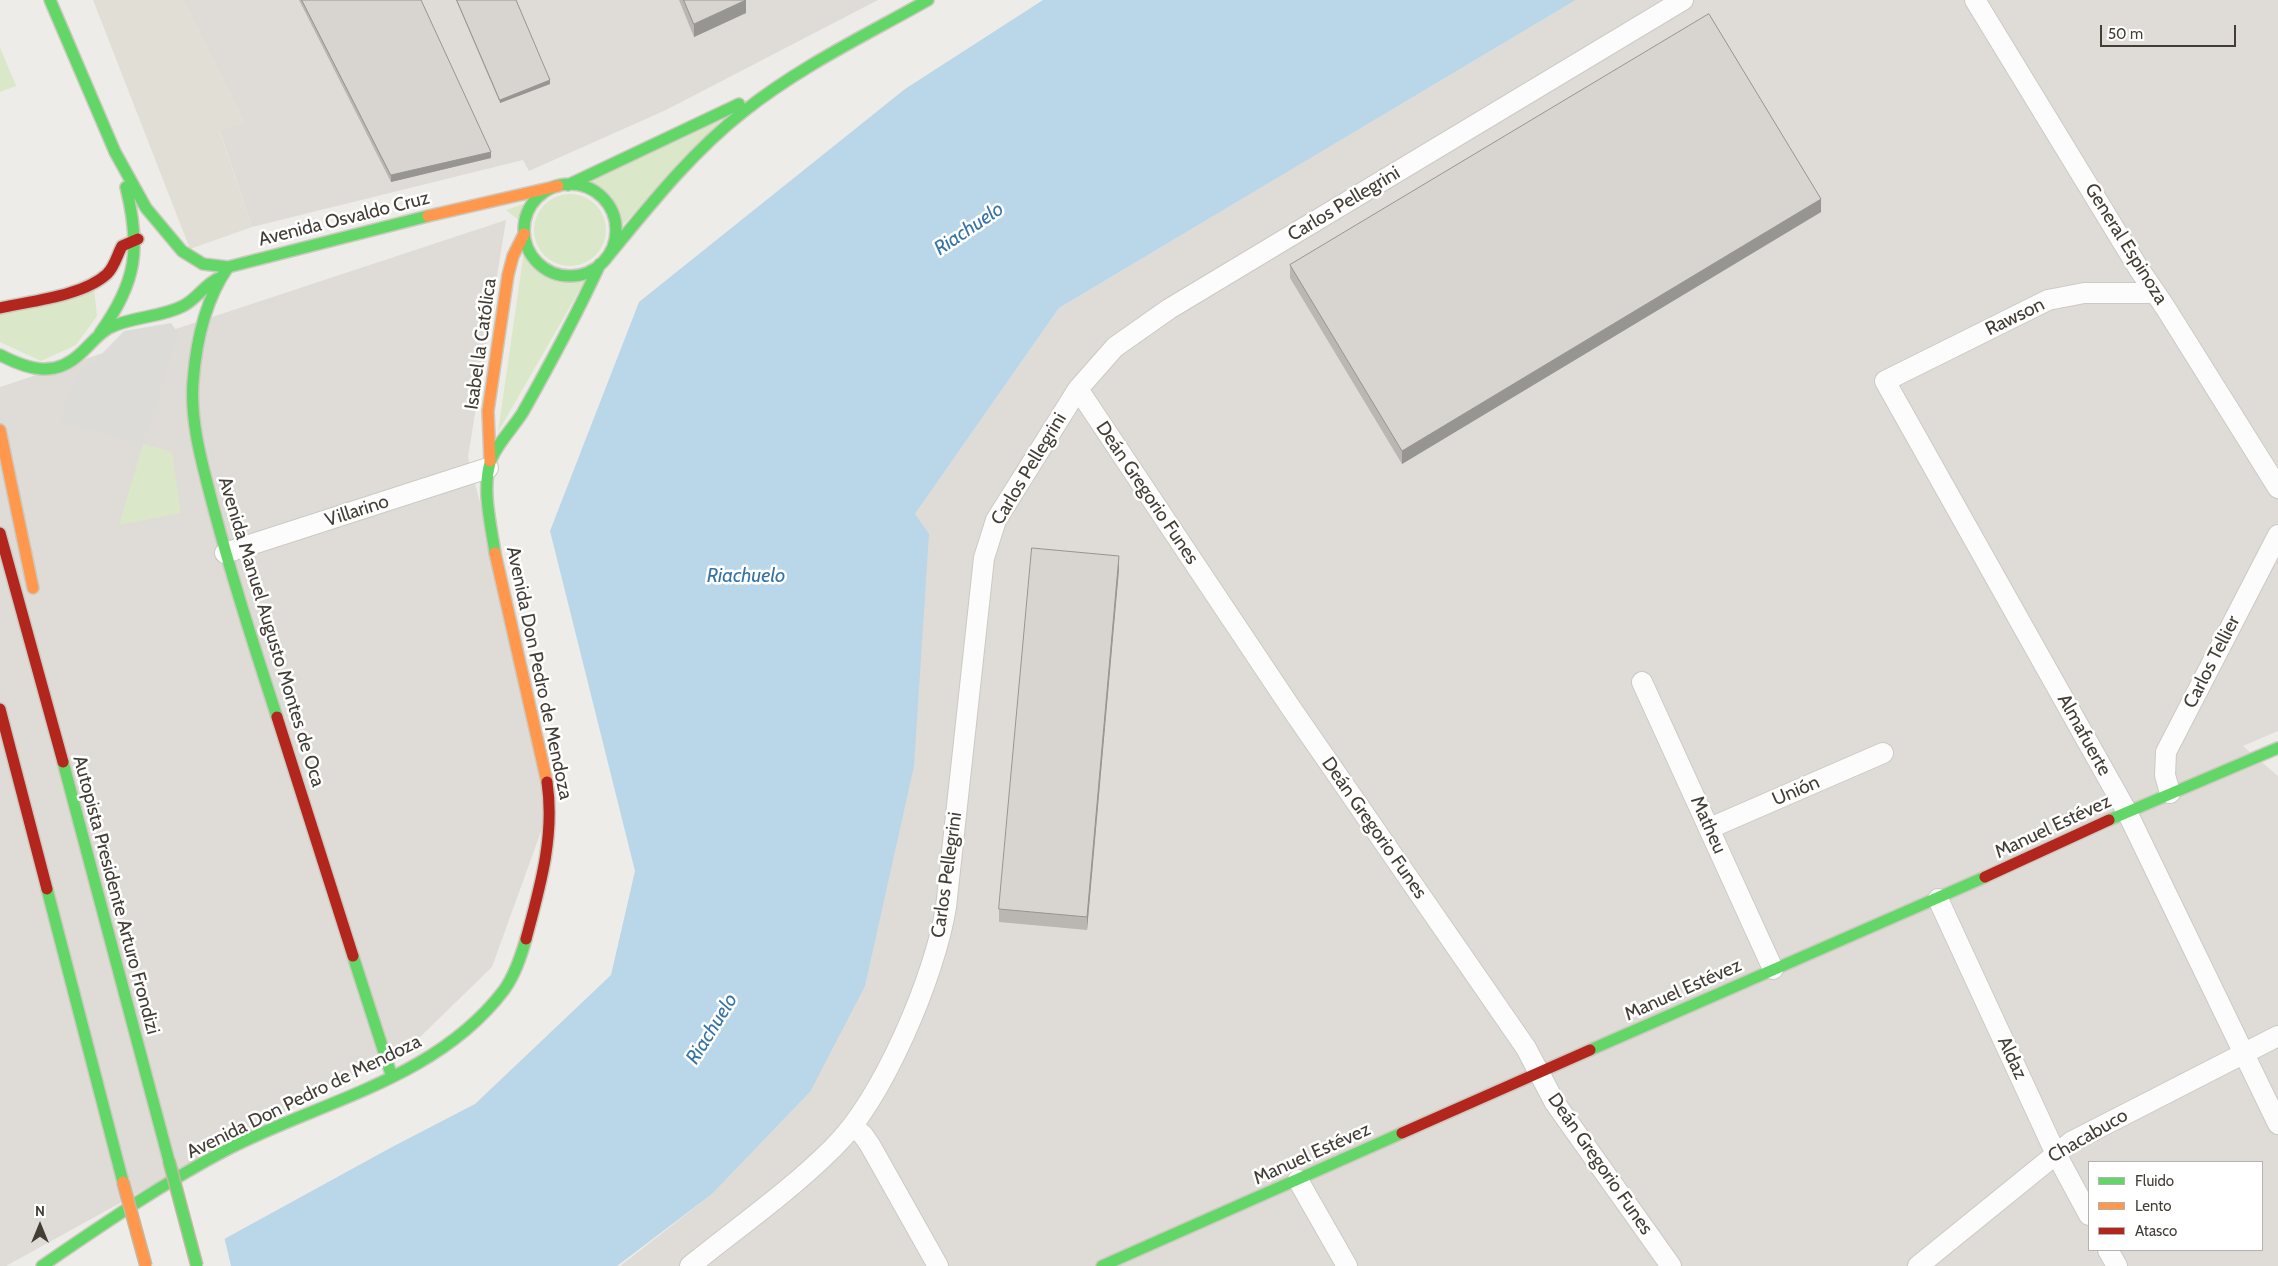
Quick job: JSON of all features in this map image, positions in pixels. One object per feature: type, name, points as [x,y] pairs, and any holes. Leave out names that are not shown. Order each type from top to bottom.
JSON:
[{"type":"main road","points":[[50,0],[117,156],[141,199],[172,241],[203,264],[228,267]]},
{"type":"main road","name":"Avenida Don Pedro de Mendoza","points":[[42,1266],[112,1219],[215,1156],[392,1077],[418,1063],[458,1036],[487,1010],[504,990],[523,948],[550,841],[549,791],[491,532],[486,490],[489,465],[522,413],[604,260],[699,153],[744,112],[793,79],[928,0]]},
{"type":"main road","name":"Avenida Don Pedro de Mendoza","points":[[563,186],[793,79]]},
{"type":"main road","points":[[0,355],[26,368],[49,371],[74,361],[115,314],[127,292],[134,264],[135,240],[132,213],[117,156]]},
{"type":"main road","points":[[512,218],[524,233],[532,256],[542,267],[556,274],[580,275],[604,260],[612,247],[616,228],[611,210],[595,192],[582,186],[563,186],[540,196],[533,203],[528,212],[524,233]]},
{"type":"main road","name":"Avenida Osvaldo Cruz","points":[[228,267],[469,206],[563,186]]},
{"type":"main road","name":"Avenida Osvaldo Cruz","points":[[469,206],[497,212]]},
{"type":"main road","name":"Isabel la Católica","points":[[489,465],[488,411],[508,275],[513,256],[524,233]]},
{"type":"main road","points":[[0,308],[81,288],[96,282],[114,266],[122,246],[135,240],[146,238],[172,241]]},
{"type":"main road","name":"Avenida Manuel Augusto Montes de Oca","points":[[228,267],[219,278],[200,333],[193,382],[197,440],[225,553],[392,1077]]},
{"type":"main road","points":[[94,340],[106,330],[120,323],[182,307],[214,280],[219,278]]},
{"type":"main road","points":[[0,430],[35,599]]},
{"type":"main road","name":"Autopista Presidente Arturo Frondizi","points":[[0,533],[74,798],[197,1266]]},
{"type":"main road","points":[[44,646],[74,798]]},
{"type":"main road","points":[[0,709],[146,1266]]},
{"type":"main road","name":"Manuel Estévez","points":[[1102,1266],[1773,969],[1938,899],[2170,793],[2278,748]]},
{"type":"street","name":"Carlos Pellegrini","points":[[690,1266],[815,1165],[852,1126],[866,1107],[908,1024],[930,970],[943,925],[984,558],[990,535],[996,520],[1078,390],[1116,348],[1169,310],[1683,0]]},
{"type":"street","name":"General Espinoza","points":[[1975,0],[2154,293],[2278,488]]},
{"type":"street","name":"Rawson","points":[[1885,381],[2048,300],[2084,292],[2154,293]]},
{"type":"street","name":"Almafuerte","points":[[1885,381],[2127,812],[2278,1124]]},
{"type":"street","name":"Deán Gregorio Funes","points":[[1078,390],[1291,708],[1526,1048],[1555,1103],[1671,1266]]},
{"type":"street","name":"Villarino","points":[[225,553],[489,465]]},
{"type":"street","name":"Carlos Tellier","points":[[2170,793],[2164,775],[2166,752],[2278,534]]},
{"type":"street","name":"Matheu","points":[[1642,682],[1773,969]]},
{"type":"street","name":"Unión","points":[[1710,828],[1882,753]]},
{"type":"street","name":"Aldaz","points":[[1938,899],[2056,1152],[2088,1213]]},
{"type":"street","name":"Chacabuco","points":[[1918,1266],[2056,1152],[2071,1142],[2278,1036]]},
{"type":"street","points":[[852,1126],[864,1135],[938,1266]]},
{"type":"street","points":[[1298,1180],[1347,1266]]},
{"type":"street","points":[[2109,1251],[2117,1266]]},
{"type":"shaded area","points":[[93,0],[183,0],[244,122],[220,132],[252,227],[190,249]]},
{"type":"shaded area","points":[[183,0],[878,0],[666,110],[529,171],[523,160],[252,227],[220,131],[244,122]]},
{"type":"shaded area","points":[[1576,0],[2278,0],[2278,731],[2243,746],[2278,776],[2278,1266],[620,1266],[712,1194],[810,1092],[915,514],[1059,308]]},
{"type":"shaded area","points":[[506,220],[468,457],[556,790],[492,967],[419,1038],[6,1266],[0,1266],[0,387]]},
{"type":"shaded area","points":[[171,323],[178,333],[143,444],[60,421],[76,375],[94,362],[124,331]]},
{"type":"green space","points":[[0,47],[16,86],[0,92]]},
{"type":"green space","points":[[725,116],[620,228],[612,197],[585,182]]},
{"type":"green space","points":[[570,194],[590,200],[600,210],[606,230],[600,250],[590,260],[570,266],[550,260],[540,250],[534,230],[540,210],[550,200]]},
{"type":"green space","points":[[530,202],[521,222],[506,210]]},
{"type":"green space","points":[[524,251],[537,268],[549,277],[556,280],[586,279],[498,432]]},
{"type":"green space","points":[[94,288],[97,316],[76,345],[41,361],[0,342],[0,312]]},
{"type":"green space","points":[[143,444],[172,452],[181,513],[119,525]]},
{"type":"water","name":"Riachuelo","points":[[1043,0],[1576,0],[1059,308],[915,514],[929,534],[914,766],[865,986],[810,1092],[712,1194],[617,1266],[175,1266],[392,1147],[475,1104],[611,975],[635,871],[550,531],[639,302],[905,89]]},
{"type":"pier","points":[[224,1236],[231,1266],[173,1266],[174,1264]]},
{"type":"building","points":[[302,0],[421,0],[491,152],[391,175]]},
{"type":"building","points":[[457,0],[516,0],[550,80],[500,100]]},
{"type":"building","points":[[684,0],[746,0],[694,24]]},
{"type":"building","points":[[1709,14],[1821,199],[1402,451],[1290,265]]},
{"type":"building","points":[[1032,548],[1119,556],[1087,917],[999,909]]},
{"type":"traffic: fast","points":[[50,0],[115,152],[146,208],[182,251],[203,264],[228,267],[428,216]]},
{"type":"traffic: fast","points":[[608,256],[655,199],[689,162],[743,112],[810,66],[928,0]]},
{"type":"traffic: fast","points":[[568,185],[739,104]]},
{"type":"traffic: fast","points":[[570,184],[587,188],[602,198],[612,213],[616,230],[612,247],[602,262],[587,272],[570,276],[553,272],[538,262],[528,247],[524,230],[528,213],[538,198],[553,188],[570,184]]},
{"type":"traffic: fast","points":[[100,333],[122,297],[132,264],[134,247],[133,228],[126,187]]},
{"type":"traffic: fast","points":[[495,553],[487,496],[488,474],[492,457],[523,412],[573,320],[600,264]]},
{"type":"traffic: fast","points":[[228,267],[213,293],[199,337],[193,382],[193,412],[201,457],[219,529],[277,717]]},
{"type":"traffic: fast","points":[[0,355],[32,368],[52,369],[61,366],[71,361],[109,328],[127,321],[165,313],[183,306],[219,278]]},
{"type":"traffic: fast","points":[[2109,820],[2278,748]]},
{"type":"traffic: fast","points":[[63,762],[169,1161]]},
{"type":"traffic: fast","points":[[1590,1050],[1985,877]]},
{"type":"traffic: fast","points":[[47,889],[123,1182]]},
{"type":"traffic: fast","points":[[42,1266],[133,1205],[204,1162],[264,1132],[376,1085],[412,1067],[446,1046],[477,1020],[504,990],[520,959],[526,939]]},
{"type":"traffic: fast","points":[[353,956],[392,1077]]},
{"type":"traffic: fast","points":[[1102,1266],[1402,1133]]},
{"type":"traffic: fast","points":[[169,1161],[197,1266]]},
{"type":"traffic: slow","points":[[428,216],[558,186]]},
{"type":"traffic: slow","points":[[490,461],[488,411],[508,275],[513,256],[524,234]]},
{"type":"traffic: slow","points":[[0,430],[33,588]]},
{"type":"traffic: slow","points":[[495,553],[547,782]]},
{"type":"traffic: slow","points":[[123,1182],[146,1266]]},
{"type":"traffic: jam","points":[[0,308],[56,297],[85,288],[110,271],[122,246],[138,239]]},
{"type":"traffic: jam","points":[[0,533],[63,762]]},
{"type":"traffic: jam","points":[[0,709],[47,889]]},
{"type":"traffic: jam","points":[[277,717],[353,956]]},
{"type":"traffic: jam","points":[[526,939],[541,881],[548,842],[549,802],[547,782]]},
{"type":"traffic: jam","points":[[1985,877],[2109,820]]},
{"type":"traffic: jam","points":[[1402,1133],[1590,1050]]}]
